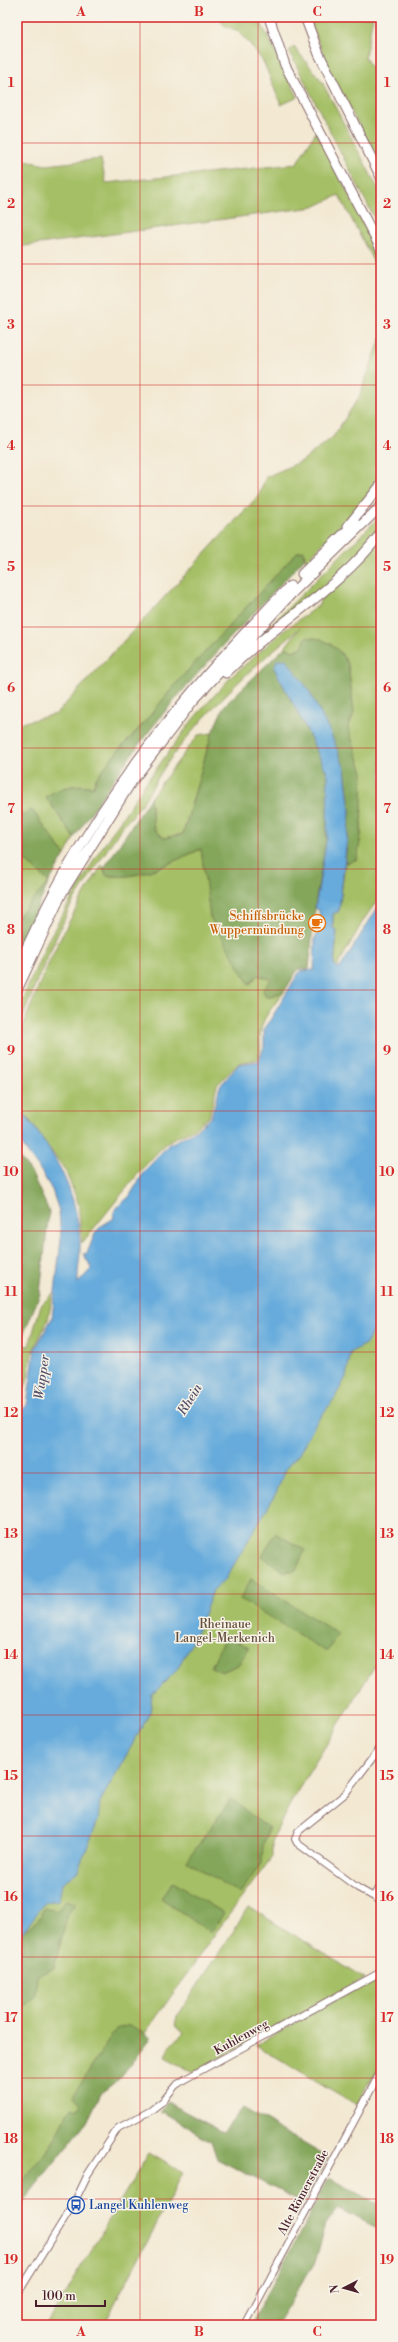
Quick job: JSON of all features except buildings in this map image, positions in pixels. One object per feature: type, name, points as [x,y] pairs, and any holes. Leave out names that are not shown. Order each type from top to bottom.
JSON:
[{"type":"highway","points":[[269,17],[285,65],[381,248]]},
{"type":"highway","points":[[298,17],[319,54],[381,177]]},
{"type":"highway","points":[[305,17],[319,54]]},
{"type":"highway","points":[[339,537],[381,485]]},
{"type":"highway","points":[[17,970],[45,910],[92,825],[142,754],[190,694],[242,636],[339,537],[381,499]]},
{"type":"highway","points":[[17,990],[51,914],[83,857],[126,791],[167,735],[192,702],[292,593],[381,506]]},
{"type":"highway","points":[[167,735],[232,667],[342,576],[381,533]]},
{"type":"street","points":[[381,1747],[345,1794],[298,1832],[295,1840],[358,1888],[381,1901]]},
{"type":"street","points":[[374,1897],[381,1885]]},
{"type":"street","name":"Kuhlenweg","points":[[17,2295],[74,2203],[88,2174],[118,2128],[150,2112],[163,2101],[174,2086],[185,2079],[381,1972]]},
{"type":"street","name":"Alte Römerstraße","points":[[245,2325],[381,2071]]},
{"type":"green space","points":[[218,17],[258,17],[298,97],[281,105],[264,63],[250,44],[236,30],[225,26]]},
{"type":"green space","points":[[308,17],[373,17],[365,57],[381,84],[381,167],[332,75]]},
{"type":"green space","points":[[294,47],[321,80],[381,194],[381,231],[289,51]]},
{"type":"green space","points":[[316,132],[381,255],[381,276],[339,195],[314,207],[17,247],[17,159],[46,165],[101,159],[106,183],[296,164]]},
{"type":"green space","points":[[381,338],[381,478],[364,501],[306,561],[304,551],[117,752],[97,777],[92,787],[81,785],[69,787],[46,797],[74,838],[65,855],[32,810],[17,817],[17,724],[56,714],[259,495],[266,477],[302,461],[333,437],[359,397]]},
{"type":"green space","points":[[381,515],[381,528],[348,567],[249,647]]},
{"type":"green space","points":[[381,540],[381,895],[363,921],[337,967],[334,965],[337,932],[333,928],[333,914],[339,911],[345,862],[348,863],[357,859],[361,835],[362,772],[348,728],[354,713],[348,664],[340,652],[302,647],[293,651],[285,647],[300,628],[233,687],[203,719],[168,763],[138,809],[123,825],[70,907],[38,978],[17,1032],[17,1012],[48,940],[95,858],[144,785],[194,718],[231,677],[282,632],[319,605],[320,600],[358,567]]},
{"type":"green space","points":[[304,551],[304,559],[197,674],[151,729],[117,775],[74,838],[46,797],[62,788],[81,785],[93,787],[97,777],[117,752],[137,731],[179,680],[297,552]]},
{"type":"green space","points":[[306,637],[321,639],[332,645],[340,652],[348,664],[354,713],[348,728],[363,772],[361,835],[357,859],[348,863],[345,862],[350,812],[345,769],[274,668],[304,724],[328,775],[327,837],[316,899],[309,969],[298,969],[284,992],[266,997],[263,990],[271,979],[258,975],[249,984],[210,917],[201,849],[155,869],[130,876],[106,875],[104,868],[150,798],[154,829],[164,838],[183,834],[212,733],[224,706],[285,647],[293,651],[302,647]]},
{"type":"green space","points":[[212,733],[183,834],[164,838],[154,829],[150,798],[198,735]]},
{"type":"green space","points":[[32,810],[65,855],[49,882],[17,853],[17,817]]},
{"type":"green space","points":[[201,849],[206,875],[250,984],[258,975],[271,979],[266,997],[284,992],[271,1009],[263,1024],[260,1033],[260,1051],[258,1059],[239,1063],[217,1085],[209,1117],[195,1128],[167,1142],[142,1169],[82,1243],[78,1202],[65,1170],[17,1103],[17,1049],[19,1048],[23,1027],[58,943],[83,896],[102,865],[106,875],[130,876],[155,869]]},
{"type":"green space","points":[[17,853],[49,882],[20,914],[17,921]]},
{"type":"green space","points":[[49,882],[17,953],[17,921],[20,914]]},
{"type":"green space","name":"Rheinaue Langel-Merkenich","points":[[381,1102],[381,1656],[292,1800],[272,1840],[272,1857],[217,1931],[122,2066],[17,2199],[17,1689]]},
{"type":"green space","points":[[17,1155],[31,1172],[49,1211],[40,1294],[19,1345],[17,1345]]},
{"type":"green space","points":[[53,1293],[48,1320],[32,1353],[27,1382],[20,1397],[17,1410],[17,1345],[29,1346],[41,1305]]},
{"type":"green space","points":[[275,1533],[305,1550],[296,1570],[284,1572],[262,1556]]},
{"type":"green space","points":[[251,1579],[338,1634],[327,1652],[240,1599]]},
{"type":"green space","points":[[226,1635],[249,1648],[238,1665],[222,1672],[211,1667]]},
{"type":"green space","points":[[231,1799],[261,1823],[269,1827],[263,1846],[262,1862],[240,1894],[187,1861]]},
{"type":"green space","points":[[173,1882],[224,1913],[211,1933],[161,1898]]},
{"type":"green space","points":[[66,1900],[76,1903],[68,1914],[54,1968],[37,1976],[35,1996],[17,2014],[17,1953],[24,1949],[22,1932],[38,1920],[45,1908],[56,1911]]},
{"type":"green space","points":[[249,1907],[365,1979],[193,2072],[165,2057],[168,2049],[184,2032],[175,2025],[177,2017]]},
{"type":"green space","points":[[381,1975],[381,2063],[357,2105],[256,2045]]},
{"type":"green space","points":[[130,2025],[151,2038],[119,2079],[101,2093],[87,2122],[17,2209],[17,2188],[52,2144],[70,2109],[78,2108],[80,2104],[73,2096],[116,2029]]},
{"type":"green space","points":[[167,2102],[223,2132],[243,2108],[327,2157],[303,2203],[217,2159],[211,2141],[161,2111]]},
{"type":"green space","points":[[149,2153],[183,2173],[104,2325],[46,2325]]},
{"type":"green space","points":[[329,2178],[381,2206],[381,2230],[338,2208],[326,2224],[315,2262],[276,2325],[262,2325],[253,2321]]},
{"type":"water","points":[[286,659],[308,689],[330,732],[345,769],[350,812],[339,911],[333,914],[333,928],[337,931],[334,965],[340,968],[381,902],[381,1314],[367,1343],[351,1352],[346,1377],[334,1399],[315,1424],[299,1454],[287,1467],[276,1493],[225,1580],[213,1590],[197,1633],[176,1671],[152,1695],[150,1713],[100,1802],[98,1821],[77,1872],[62,1883],[59,1900],[46,1902],[17,1939],[17,1415],[27,1405],[35,1349],[52,1318],[61,1239],[59,1211],[52,1190],[41,1171],[17,1138],[17,1105],[52,1153],[68,1186],[78,1223],[80,1253],[78,1283],[92,1268],[83,1254],[87,1253],[93,1237],[98,1229],[113,1219],[115,1209],[129,1197],[144,1172],[168,1145],[196,1130],[211,1117],[220,1086],[239,1064],[259,1061],[264,1047],[264,1030],[300,971],[314,970],[315,938],[320,928],[319,910],[315,908],[327,837],[328,775],[304,724],[274,668],[277,660]]},
{"type":"place","name":"Schiffsbrücke Wuppermündung","points":[[317,923]]},
{"type":"place","name":"Langel Kuhlenweg","points":[[76,2205]]},
{"type":"water label","name":"Wupper","points":[[41,1377]]},
{"type":"water label","name":"Rhein","points":[[189,1399]]}]
